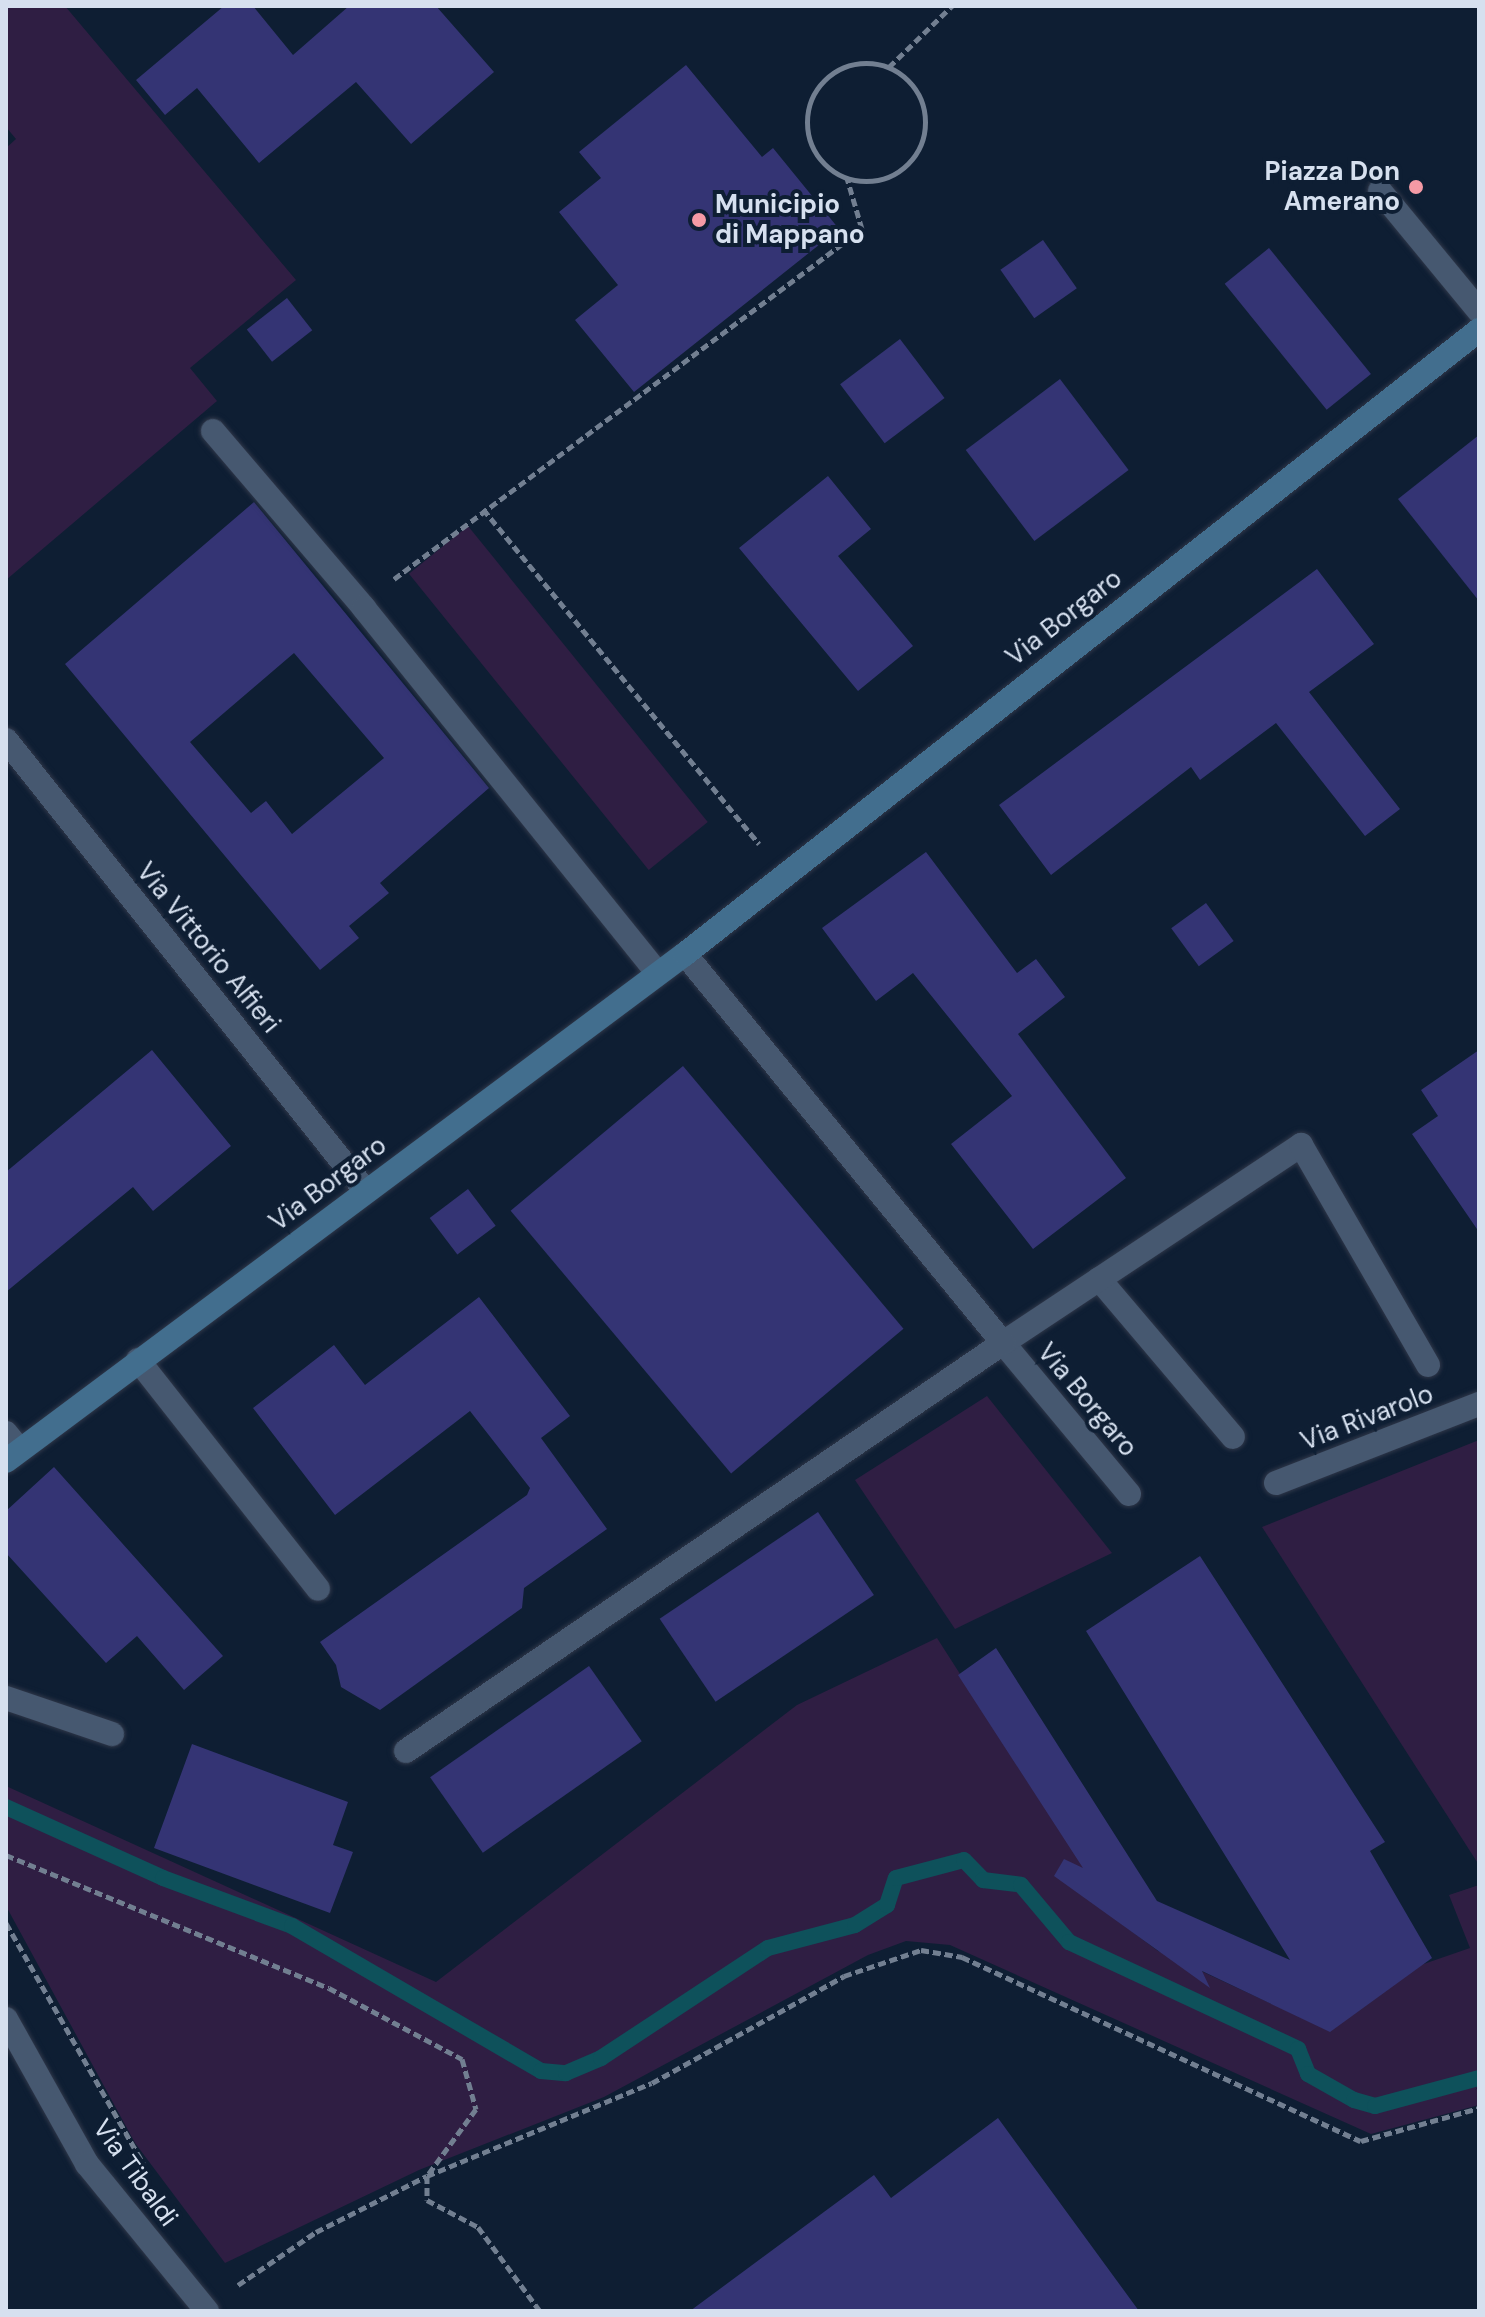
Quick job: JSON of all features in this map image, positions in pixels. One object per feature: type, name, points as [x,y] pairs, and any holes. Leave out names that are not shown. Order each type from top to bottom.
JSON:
[{"type":"street","points":[[1380,191],[1479,311]]},
{"type":"street","name":"Via Borgaro","points":[[11,1448],[138,1360],[685,954],[784,873],[1479,330]]},
{"type":"street","points":[[213,431],[364,608],[657,972]]},
{"type":"street","name":"Via Vittorio Alfieri","points":[[6,740],[365,1190]]},
{"type":"street","name":"Via Borgaro","points":[[685,954],[1129,1494]]},
{"type":"street","points":[[1003,1343],[1301,1145],[1428,1365]]},
{"type":"street","points":[[1099,1279],[1233,1437]]},
{"type":"street","name":"Via Borgaro","points":[[406,1751],[1003,1343]]},
{"type":"street","points":[[138,1360],[318,1589]]},
{"type":"street","name":"Via Rivarolo","points":[[1276,1483],[1479,1404]]},
{"type":"street","points":[[6,1698],[112,1734]]},
{"type":"street","name":"Via Tibaldi","points":[[6,2019],[87,2164],[202,2310]]},
{"type":"path","points":[[889,67],[952,6]]},
{"type":"path","points":[[394,579],[483,509],[862,229],[847,178],[817,156],[809,139],[810,101],[834,72],[852,64],[889,67],[906,78],[925,113],[917,151],[887,177],[847,178]]},
{"type":"path","points":[[483,509],[784,873]]},
{"type":"path","points":[[6,1855],[329,1988],[462,2059],[476,2109],[427,2176],[427,2200],[478,2227],[540,2311]]},
{"type":"path","points":[[6,1923],[127,2141],[153,2178]]},
{"type":"path","points":[[202,2310],[316,2232],[427,2176],[652,2083],[844,1976],[921,1950],[962,1957],[1361,2141],[1479,2108]]},
{"type":"shaded area","points":[[6,6],[65,6],[296,280],[190,368],[217,401],[6,580],[6,148],[16,139],[6,127]]},
{"type":"shaded area","points":[[468,526],[708,822],[649,870],[409,574]]},
{"type":"shaded area","points":[[987,1396],[1112,1553],[955,1629],[855,1480]]},
{"type":"shaded area","points":[[1479,1440],[1479,1865],[1262,1527]]},
{"type":"shaded area","points":[[937,1638],[1119,1922],[1158,1951],[1330,2031],[1415,1967],[1470,1948],[1449,1895],[1479,1885],[1479,2085],[1475,2090],[1479,2087],[1479,2105],[1371,2134],[950,1945],[906,1941],[868,1955],[604,2097],[419,2170],[225,2263],[135,2143],[6,1906],[6,1786],[436,1982],[797,1705]]},
{"type":"building","points":[[224,6],[253,6],[293,55],[349,6],[436,6],[494,72],[411,144],[356,82],[259,163],[197,88],[165,115],[136,80]]},
{"type":"building","name":"Municipio di Mappano","points":[[686,65],[762,157],[773,148],[839,229],[634,392],[575,320],[618,285],[559,212],[601,178],[579,152]]},
{"type":"building","points":[[1043,240],[1077,288],[1034,318],[1000,270]]},
{"type":"building","points":[[1269,248],[1371,374],[1327,410],[1225,284]]},
{"type":"building","points":[[287,298],[312,330],[272,362],[247,329]]},
{"type":"building","points":[[900,339],[945,398],[885,443],[840,384]]},
{"type":"building","points":[[1060,379],[1129,470],[1034,541],[966,450]]},
{"type":"building","points":[[1479,435],[1479,601],[1398,499]]},
{"type":"building","points":[[828,476],[871,529],[838,556],[913,646],[858,691],[739,548]]},
{"type":"building","points":[[254,502],[489,788],[380,883],[389,893],[349,926],[359,938],[320,970],[65,664]],"holes":[[[294,653],[384,758],[292,834],[266,801],[251,813],[190,742]]]},
{"type":"building","points":[[1317,569],[1374,644],[1309,692],[1400,809],[1365,836],[1276,723],[1200,780],[1191,767],[1051,875],[999,805]]},
{"type":"building","points":[[926,852],[1017,973],[1036,959],[1065,997],[1018,1034],[1126,1178],[1033,1249],[951,1144],[1012,1096],[913,973],[876,1001],[822,928]]},
{"type":"building","points":[[1206,903],[1234,941],[1199,966],[1171,928]]},
{"type":"building","points":[[152,1050],[231,1146],[153,1211],[133,1187],[6,1292],[6,1172]]},
{"type":"building","points":[[1479,1050],[1479,1232],[1412,1134],[1438,1116],[1421,1090]]},
{"type":"building","points":[[683,1066],[903,1329],[731,1473],[511,1211]]},
{"type":"building","points":[[468,1189],[496,1226],[457,1255],[430,1218]]},
{"type":"building","points":[[479,1297],[570,1416],[541,1438],[607,1529],[524,1588],[522,1608],[380,1710],[341,1687],[336,1665],[320,1642],[527,1495],[530,1488],[470,1411],[335,1515],[253,1408],[334,1345],[365,1385]]},
{"type":"building","points":[[54,1467],[223,1656],[184,1690],[137,1636],[106,1663],[6,1553],[6,1511]]},
{"type":"building","points":[[818,1512],[874,1595],[716,1702],[660,1619]]},
{"type":"building","points":[[1200,1556],[1385,1842],[1370,1851],[1432,1958],[1330,2032],[1202,1971],[1210,1988],[1054,1876],[1064,1859],[1083,1868],[958,1675],[996,1648],[1157,1901],[1290,1960],[1086,1631]]},
{"type":"building","points":[[589,1666],[642,1741],[483,1853],[430,1777]]},
{"type":"building","points":[[192,1744],[348,1802],[333,1845],[353,1852],[330,1913],[154,1848]]},
{"type":"building","points":[[998,2118],[1139,2311],[690,2311],[874,2175],[891,2198]]},
{"type":"waterway","points":[[6,1807],[163,1878],[292,1926],[541,2071],[566,2073],[601,2058],[768,1948],[855,1925],[887,1905],[896,1878],[964,1860],[983,1880],[1021,1885],[1069,1942],[1298,2049],[1308,2074],[1354,2100],[1375,2106],[1479,2078]]},
{"type":"place","name":"Piazza Don Amerano","points":[[1416,187]]},
{"type":"place","name":"Municipio di Mappano","points":[[699,220]]}]
